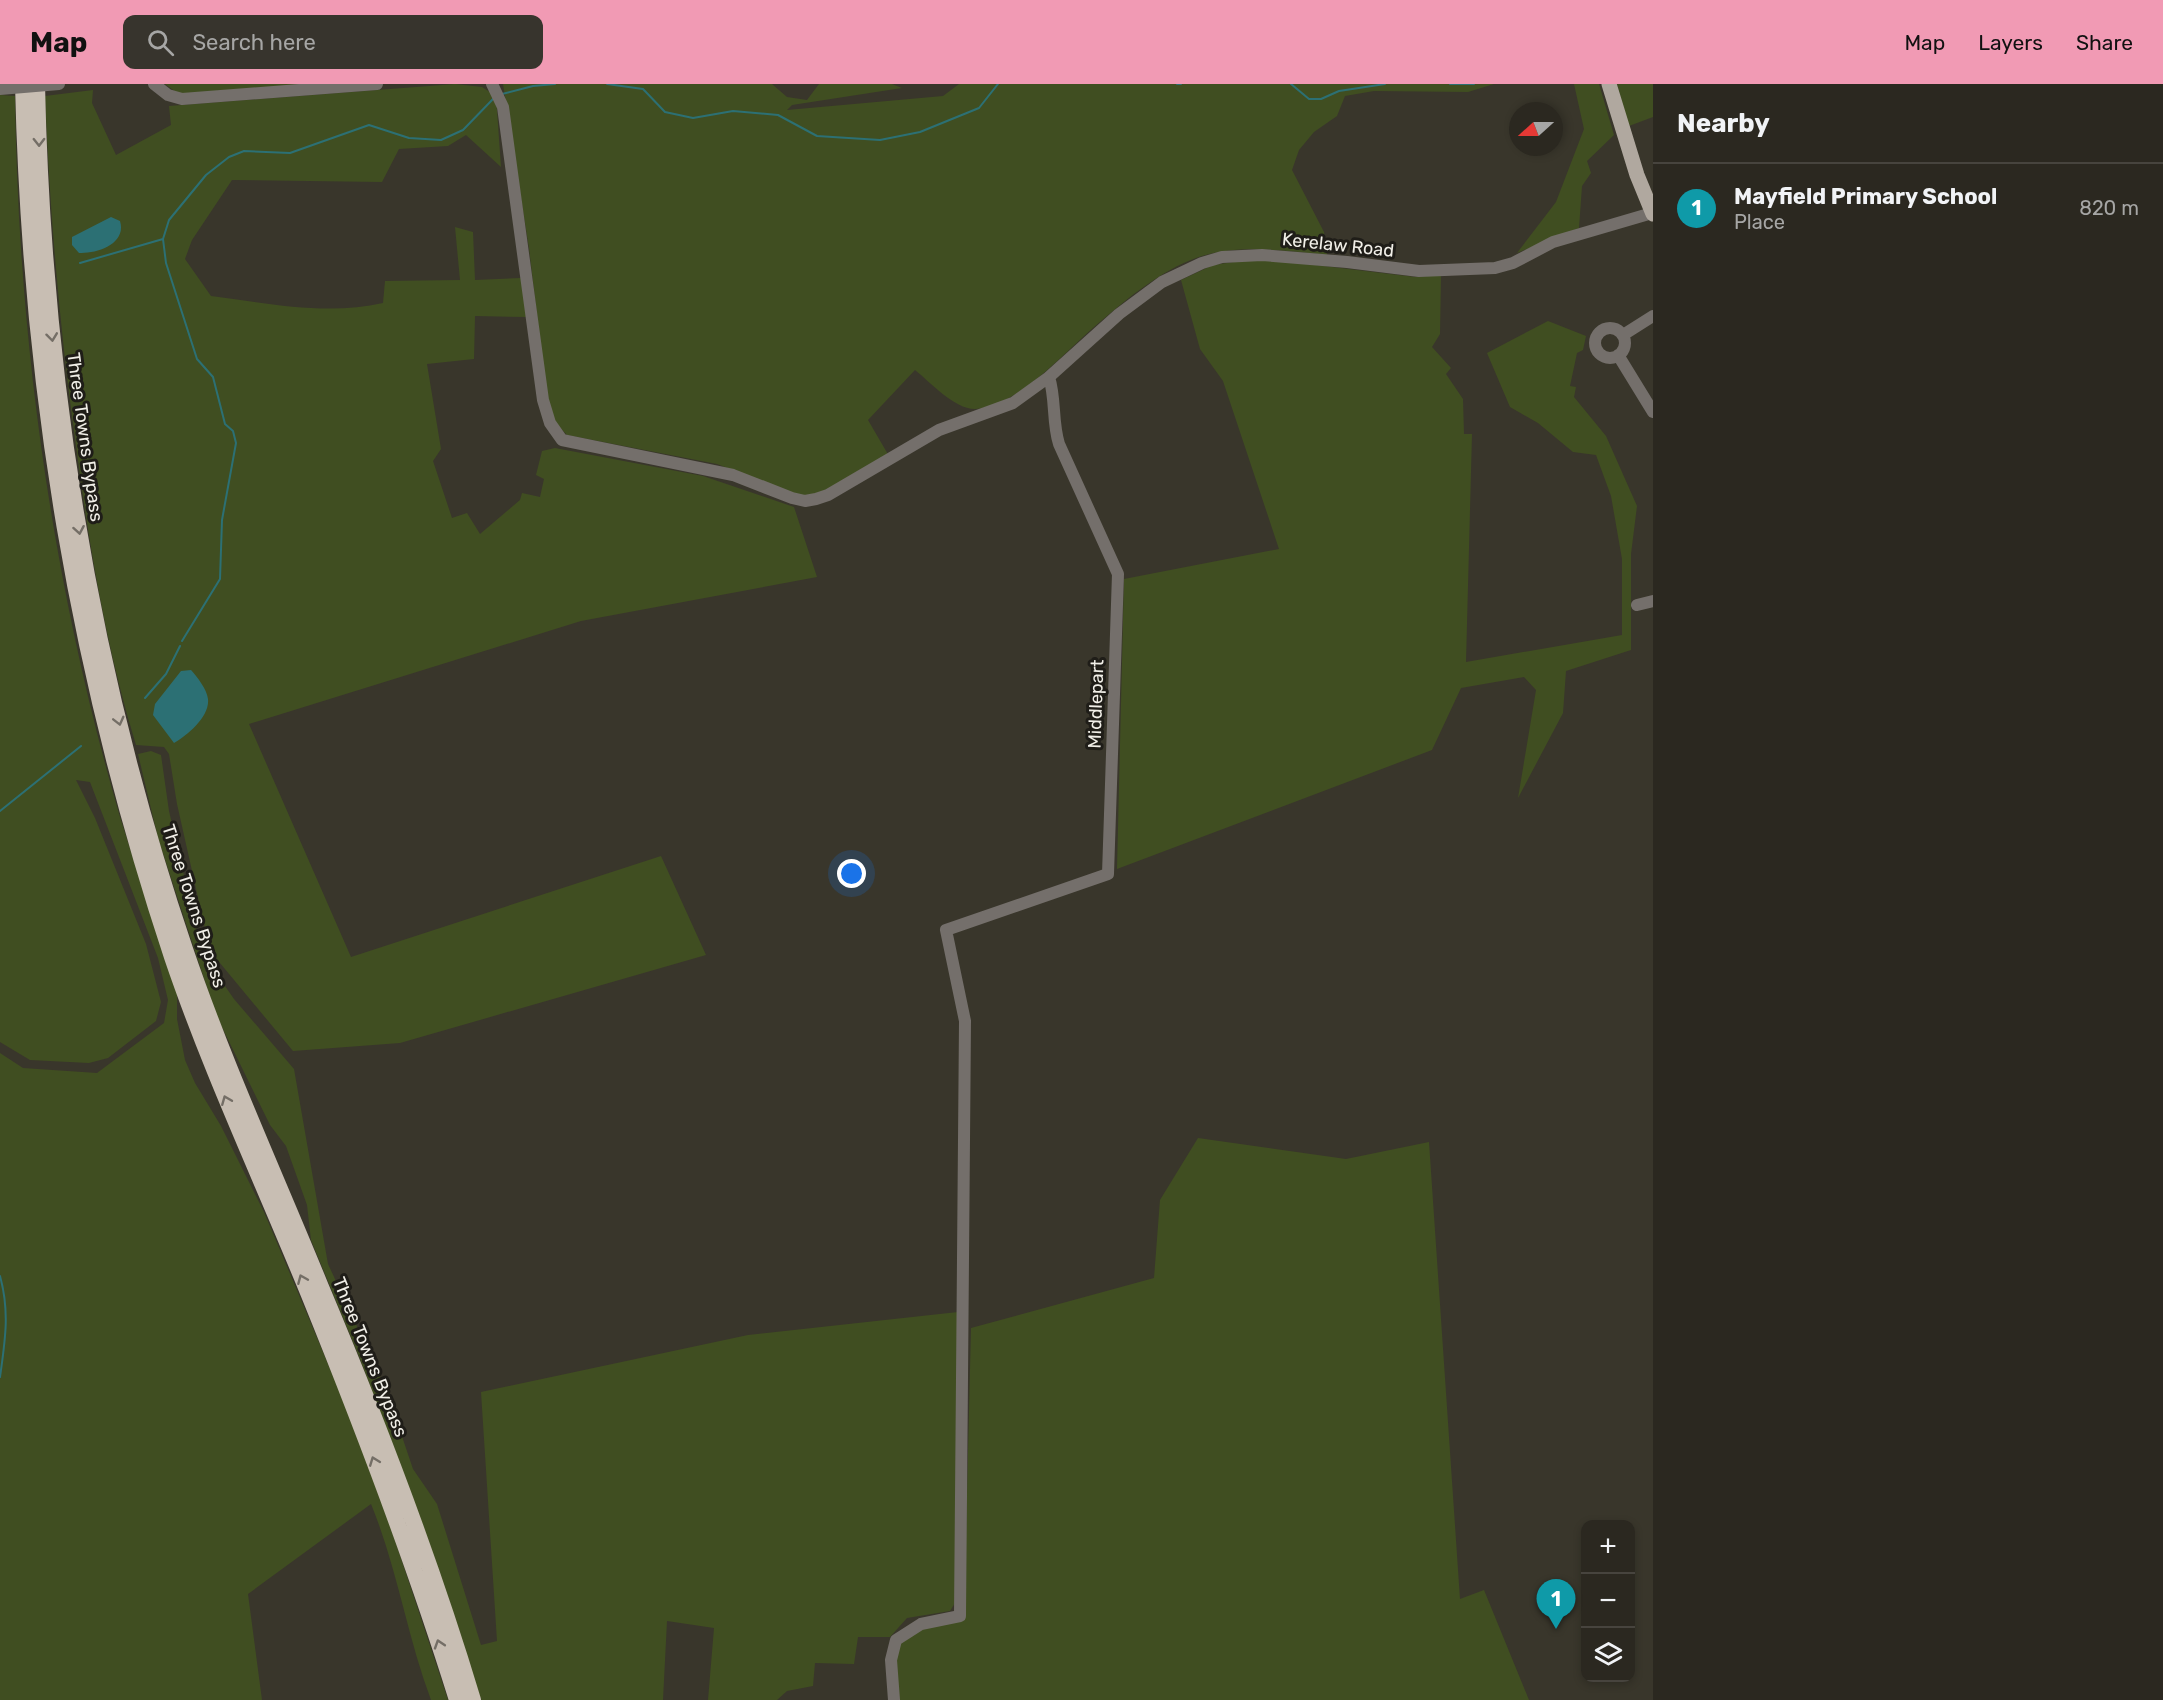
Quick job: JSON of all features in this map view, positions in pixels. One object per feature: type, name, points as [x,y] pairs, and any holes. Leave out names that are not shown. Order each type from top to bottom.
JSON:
[{"type":"highway","name":"Three Towns Bypass","points":[[23,84],[29,240],[44,404],[58,499],[79,612],[120,784],[173,959],[211,1064],[359,1419],[402,1534],[457,1700]]},
{"type":"highway","name":"Three Towns Bypass","points":[[38,84],[43,238],[59,401],[93,608],[137,791],[186,951],[225,1059],[372,1412],[439,1596],[473,1700]]},
{"type":"main road","points":[[1609,84],[1653,214]]},
{"type":"street","points":[[0,89],[59,84]]},
{"type":"street","points":[[154,84],[168,95],[182,99],[377,84]]},
{"type":"street","name":"Kerelaw Road","points":[[496,92],[543,400],[550,423],[562,441],[733,475],[805,501],[828,495],[939,430],[968,417],[1003,408],[1049,376],[1119,314],[1162,282],[1202,263],[1222,257],[1262,255],[1419,271],[1495,268],[1513,263],[1553,243],[1653,214]]},
{"type":"street","points":[[1623,335],[1653,316]]},
{"type":"street","points":[[1607,328],[1617,329],[1623,335],[1624,348],[1618,355],[1612,358],[1601,354],[1595,345],[1596,337],[1607,328]]},
{"type":"street","points":[[1618,355],[1653,412]]},
{"type":"street","name":"Middlepart","points":[[894,1700],[891,1660],[896,1640],[921,1624],[960,1616],[965,1021],[946,930],[1108,874],[1118,574],[1059,444],[1055,430],[1054,393],[1049,376]]},
{"type":"street","points":[[1637,605],[1653,601]]},
{"type":"green space","points":[[165,84],[316,84],[208,93],[177,93]]},
{"type":"green space","points":[[455,84],[482,87],[496,96],[501,167],[466,135],[448,146],[399,149],[382,182],[232,180],[192,240],[185,259],[211,296],[275,305],[319,308],[362,307],[383,303],[385,281],[460,280],[455,227],[473,232],[475,280],[521,278],[527,317],[475,316],[474,359],[427,364],[441,449],[433,461],[452,518],[467,513],[480,534],[520,500],[522,493],[540,497],[544,479],[536,475],[542,451],[555,448],[703,476],[794,507],[817,577],[581,621],[249,724],[351,957],[661,856],[706,955],[400,1043],[293,1051],[210,951],[177,804],[169,754],[164,747],[136,745],[116,673],[94,564],[71,408],[57,275],[45,96],[93,90],[92,103],[116,155],[171,125],[169,106]]},
{"type":"green space","points":[[503,84],[772,84],[787,97],[807,100],[819,84],[892,84],[902,88],[792,105],[787,110],[943,96],[959,84],[1494,84],[1468,92],[1374,91],[1345,96],[1337,116],[1314,132],[1299,150],[1292,170],[1324,232],[1327,255],[1245,249],[1212,253],[1183,263],[1158,277],[1122,303],[1026,387],[992,406],[975,409],[959,405],[915,370],[868,420],[889,456],[827,492],[800,496],[717,464],[567,435],[554,421],[547,398],[529,248]]},
{"type":"green space","points":[[1574,84],[1599,84],[1614,135],[1587,161],[1591,173],[1582,186],[1579,228],[1517,253],[1556,202],[1584,129]]},
{"type":"green space","points":[[1617,84],[1653,84],[1653,117],[1629,126]]},
{"type":"green space","points":[[0,95],[15,96],[23,278],[32,369],[43,460],[75,640],[120,817],[177,991],[177,1019],[185,1060],[264,1212],[339,1390],[382,1501],[448,1700],[431,1700],[388,1552],[371,1504],[248,1594],[262,1700],[0,1700],[0,1053],[23,1068],[97,1073],[164,1023],[168,1000],[158,958],[90,782],[76,780],[95,818],[146,944],[161,1002],[156,1021],[108,1058],[89,1063],[30,1060],[0,1042]]},
{"type":"green space","points":[[1241,261],[1282,261],[1415,277],[1441,275],[1440,334],[1432,347],[1451,368],[1446,374],[1463,399],[1464,434],[1472,434],[1466,662],[1622,635],[1622,559],[1611,496],[1596,455],[1573,452],[1538,423],[1510,407],[1487,353],[1548,321],[1586,336],[1583,350],[1577,353],[1570,386],[1576,387],[1574,397],[1606,436],[1637,506],[1631,554],[1631,650],[1566,671],[1563,713],[1518,798],[1536,690],[1524,677],[1461,688],[1432,750],[1117,869],[1124,579],[1279,549],[1223,381],[1200,349],[1181,280],[1213,265]]},
{"type":"green space","points":[[151,751],[161,755],[169,811],[202,953],[234,999],[294,1069],[328,1264],[386,1389],[413,1469],[437,1504],[481,1645],[497,1641],[481,1392],[748,1335],[958,1312],[955,1603],[950,1611],[907,1618],[890,1637],[858,1637],[854,1664],[815,1663],[813,1686],[787,1691],[777,1700],[708,1700],[714,1628],[667,1621],[663,1700],[481,1700],[425,1531],[360,1359],[311,1240],[307,1205],[286,1146],[270,1125],[216,1015],[158,838],[138,754]]},
{"type":"green space","points":[[1198,1138],[1346,1159],[1429,1142],[1460,1599],[1484,1590],[1529,1700],[898,1700],[896,1660],[902,1641],[917,1631],[964,1620],[971,1328],[1154,1278],[1160,1200]]},
{"type":"water","points":[[111,217],[120,221],[121,229],[115,241],[94,252],[79,253],[72,245],[72,237]]},
{"type":"water","points":[[191,670],[206,691],[208,705],[197,724],[174,743],[153,715],[155,704],[181,671]]},
{"type":"waterway","points":[[502,94],[533,86],[555,84]]},
{"type":"waterway","points":[[607,84],[643,89],[665,112],[693,118],[733,111],[778,115],[817,136],[880,140],[920,132],[979,108],[998,84]]},
{"type":"waterway","points":[[1291,84],[1309,99],[1321,99],[1339,91],[1385,84]]},
{"type":"waterway","points":[[1450,84],[1474,84]]},
{"type":"waterway","points":[[182,641],[220,579],[222,520],[236,443],[233,431],[225,424],[213,377],[197,359],[166,263],[163,239],[169,220],[206,175],[229,157],[244,151],[290,153],[369,125],[409,138],[441,140],[463,130],[494,98]]},
{"type":"waterway","points":[[80,263],[163,239]]},
{"type":"waterway","points":[[145,698],[166,674],[180,646]]},
{"type":"waterway","points":[[0,811],[81,746]]},
{"type":"waterway","points":[[0,1276],[6,1314],[0,1377]]},
{"type":"place","name":"Mayfield Primary School","points":[[1556,1629]]}]
